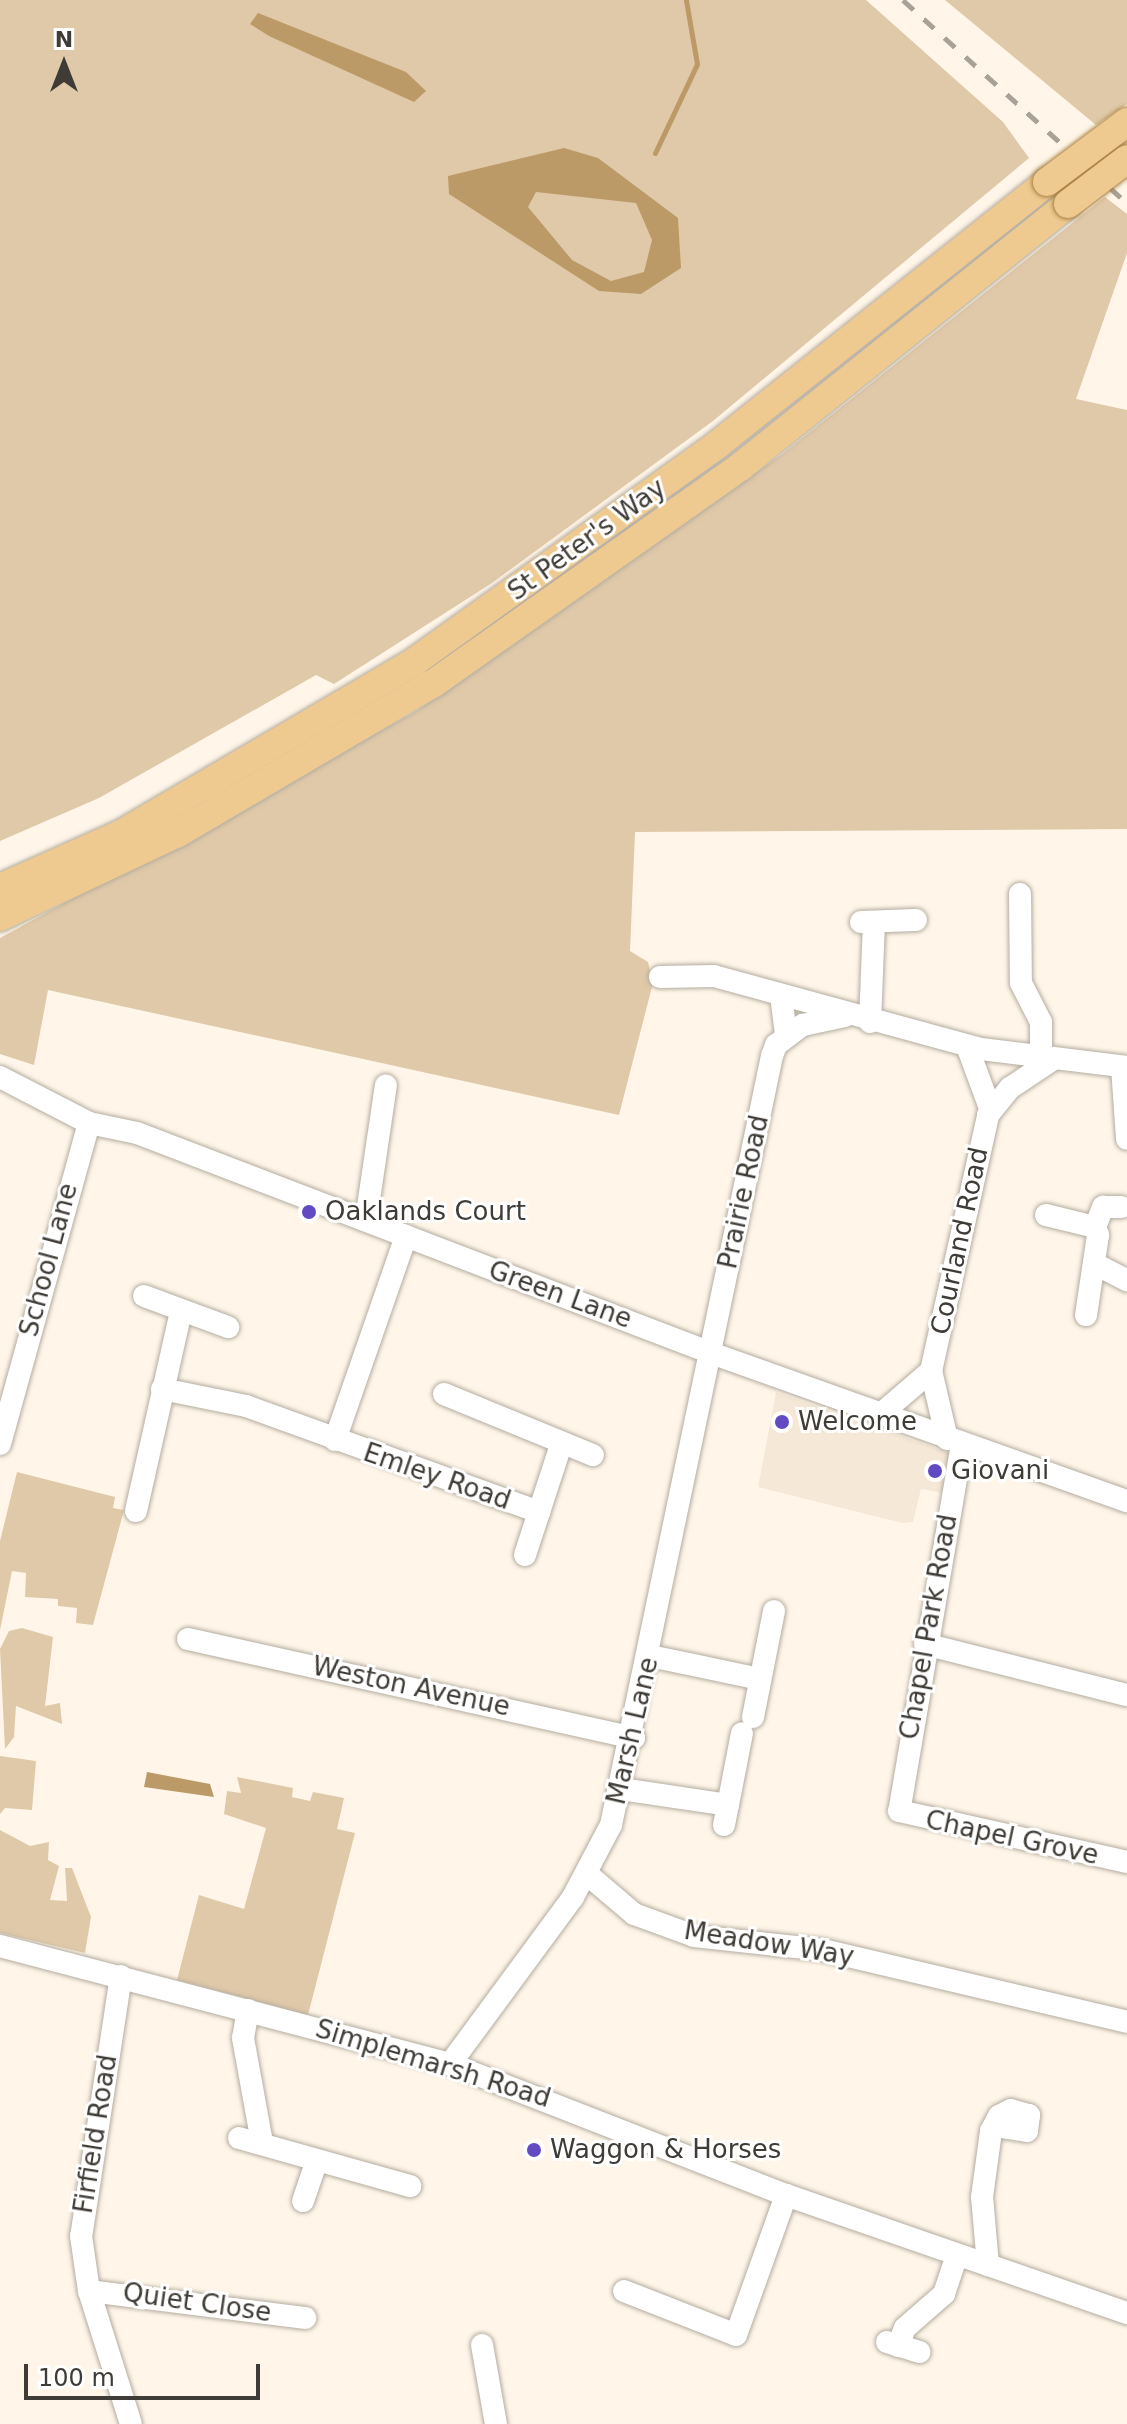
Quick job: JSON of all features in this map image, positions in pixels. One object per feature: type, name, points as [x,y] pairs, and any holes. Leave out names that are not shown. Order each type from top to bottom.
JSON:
[{"type":"main road","name":"St Peter's Way","points":[[0,888],[121,834],[414,662],[718,444],[1127,122]]},
{"type":"main road","name":"St Peter's Way","points":[[0,917],[178,833],[434,683],[740,467],[1127,159]]},
{"type":"street","points":[[1027,903],[1021,983],[1041,1022],[1047,1060]]},
{"type":"street","points":[[870,1022],[867,922],[916,920]]},
{"type":"street","points":[[660,977],[714,976],[845,1016],[967,1046],[1047,1060],[1124,1067],[1127,1139]]},
{"type":"street","points":[[781,995],[786,1035],[845,1016]]},
{"type":"street","name":"Prairie Road","points":[[711,1353],[772,1056],[786,1035]]},
{"type":"street","name":"Courland Road","points":[[955,1442],[931,1371],[991,1111],[967,1046]]},
{"type":"street","name":"Courland Road","points":[[991,1111],[1047,1060]]},
{"type":"street","name":"Green Lane","points":[[0,1077],[89,1123],[366,1220],[711,1353],[1127,1501]]},
{"type":"street","points":[[366,1220],[386,1085]]},
{"type":"street","name":"School Lane","points":[[0,1444],[89,1123]]},
{"type":"street","points":[[1086,1315],[1097,1265],[1095,1227],[1103,1207],[1121,1207]]},
{"type":"street","points":[[1046,1215],[1095,1227]]},
{"type":"street","name":"Emley Road","points":[[335,1440],[406,1236]]},
{"type":"street","points":[[1097,1265],[1127,1280]]},
{"type":"street","points":[[144,1296],[228,1327]]},
{"type":"street","points":[[136,1511],[181,1311]]},
{"type":"street","name":"Marsh Lane","points":[[450,2064],[587,1874],[621,1789],[634,1738],[711,1353]]},
{"type":"street","name":"Courland Road","points":[[882,1413],[931,1371]]},
{"type":"street","name":"Emley Road","points":[[162,1389],[246,1406],[539,1512]]},
{"type":"street","points":[[444,1394],[561,1445],[593,1455]]},
{"type":"street","name":"Chapel Park Road","points":[[899,1811],[955,1442]]},
{"type":"street","name":"Emley Road","points":[[525,1555],[561,1445]]},
{"type":"street","points":[[621,1789],[726,1815],[774,1611]]},
{"type":"street","name":"Weston Avenue","points":[[188,1639],[634,1738]]},
{"type":"street","points":[[925,1644],[1127,1695]]},
{"type":"street","points":[[650,1656],[760,1679]]},
{"type":"street","name":"Chapel Grove","points":[[899,1811],[1127,1862]]},
{"type":"street","name":"Meadow Way","points":[[587,1874],[634,1914],[694,1936],[823,1950],[1127,2022]]},
{"type":"street","name":"Simplemarsh Road","points":[[0,1946],[450,2064],[786,2195],[1127,2313]]},
{"type":"street","name":"Firfield Road","points":[[121,1976],[81,2204],[89,2291],[131,2424]]},
{"type":"street","points":[[248,2010],[243,2038],[262,2143]]},
{"type":"street","points":[[988,2265],[982,2197],[994,2126]]},
{"type":"street","points":[[239,2138],[316,2163],[410,2186]]},
{"type":"street","points":[[303,2201],[316,2163]]},
{"type":"street","points":[[624,2291],[736,2335],[786,2195]]},
{"type":"street","points":[[901,2347],[905,2328],[944,2294],[957,2255]]},
{"type":"street","name":"Quiet Close","points":[[89,2291],[305,2316]]},
{"type":"street","points":[[482,2345],[496,2424]]},
{"type":"shaded area","points":[[0,0],[866,0],[1003,122],[1029,158],[713,421],[492,583],[334,684],[316,675],[99,798],[0,841]]},
{"type":"shaded area","points":[[945,0],[1127,0],[1127,104],[1096,125]]},
{"type":"shaded area","points":[[258,13],[406,72],[426,91],[414,102],[269,36],[250,24]]},
{"type":"shaded area","points":[[564,148],[598,158],[678,218],[681,268],[641,294],[599,291],[449,194],[448,176]],"holes":[[[536,192],[636,203],[652,240],[644,272],[611,281],[572,260],[528,207]]]},
{"type":"shaded area","points":[[1105,197],[1127,214],[1127,253],[1076,399],[1127,410],[1127,829],[635,832],[630,951],[648,962],[653,983],[619,1115],[48,990],[34,1065],[0,1054],[0,938],[415,712],[781,455]]},
{"type":"shaded area","points":[[776,1392],[949,1453],[943,1493],[921,1489],[913,1522],[902,1523],[758,1487]]},
{"type":"shaded area","points":[[17,1472],[115,1497],[113,1508],[124,1510],[93,1625],[76,1623],[77,1608],[58,1606],[58,1599],[25,1597],[26,1573],[12,1571],[0,1630],[0,1541]]},
{"type":"shaded area","points":[[22,1628],[53,1637],[45,1706],[60,1703],[62,1724],[16,1706],[14,1737],[5,1749],[0,1649],[9,1631]]},
{"type":"shaded area","points":[[0,1756],[36,1761],[32,1810],[5,1808],[0,1814]]},
{"type":"shaded area","points":[[147,1772],[210,1784],[214,1797],[144,1787]]},
{"type":"shaded area","points":[[237,1777],[293,1788],[292,1797],[310,1801],[313,1792],[344,1798],[337,1829],[355,1833],[308,2015],[177,1980],[199,1895],[244,1909],[266,1828],[224,1814],[227,1791],[241,1793]]},
{"type":"shaded area","points":[[0,1830],[30,1846],[49,1842],[48,1860],[59,1866],[50,1900],[67,1901],[65,1868],[72,1868],[91,1917],[85,1953],[0,1933]]},
{"type":"waterway","points":[[655,153],[697,64],[686,0]]},
{"type":"railway","points":[[903,0],[1127,203]]},
{"type":"place","name":"Oaklands Court","points":[[309,1212]]},
{"type":"place","name":"Welcome","points":[[782,1422]]},
{"type":"place","name":"Giovani","points":[[935,1471]]},
{"type":"place","name":"Waggon & Horses","points":[[534,2150]]}]
